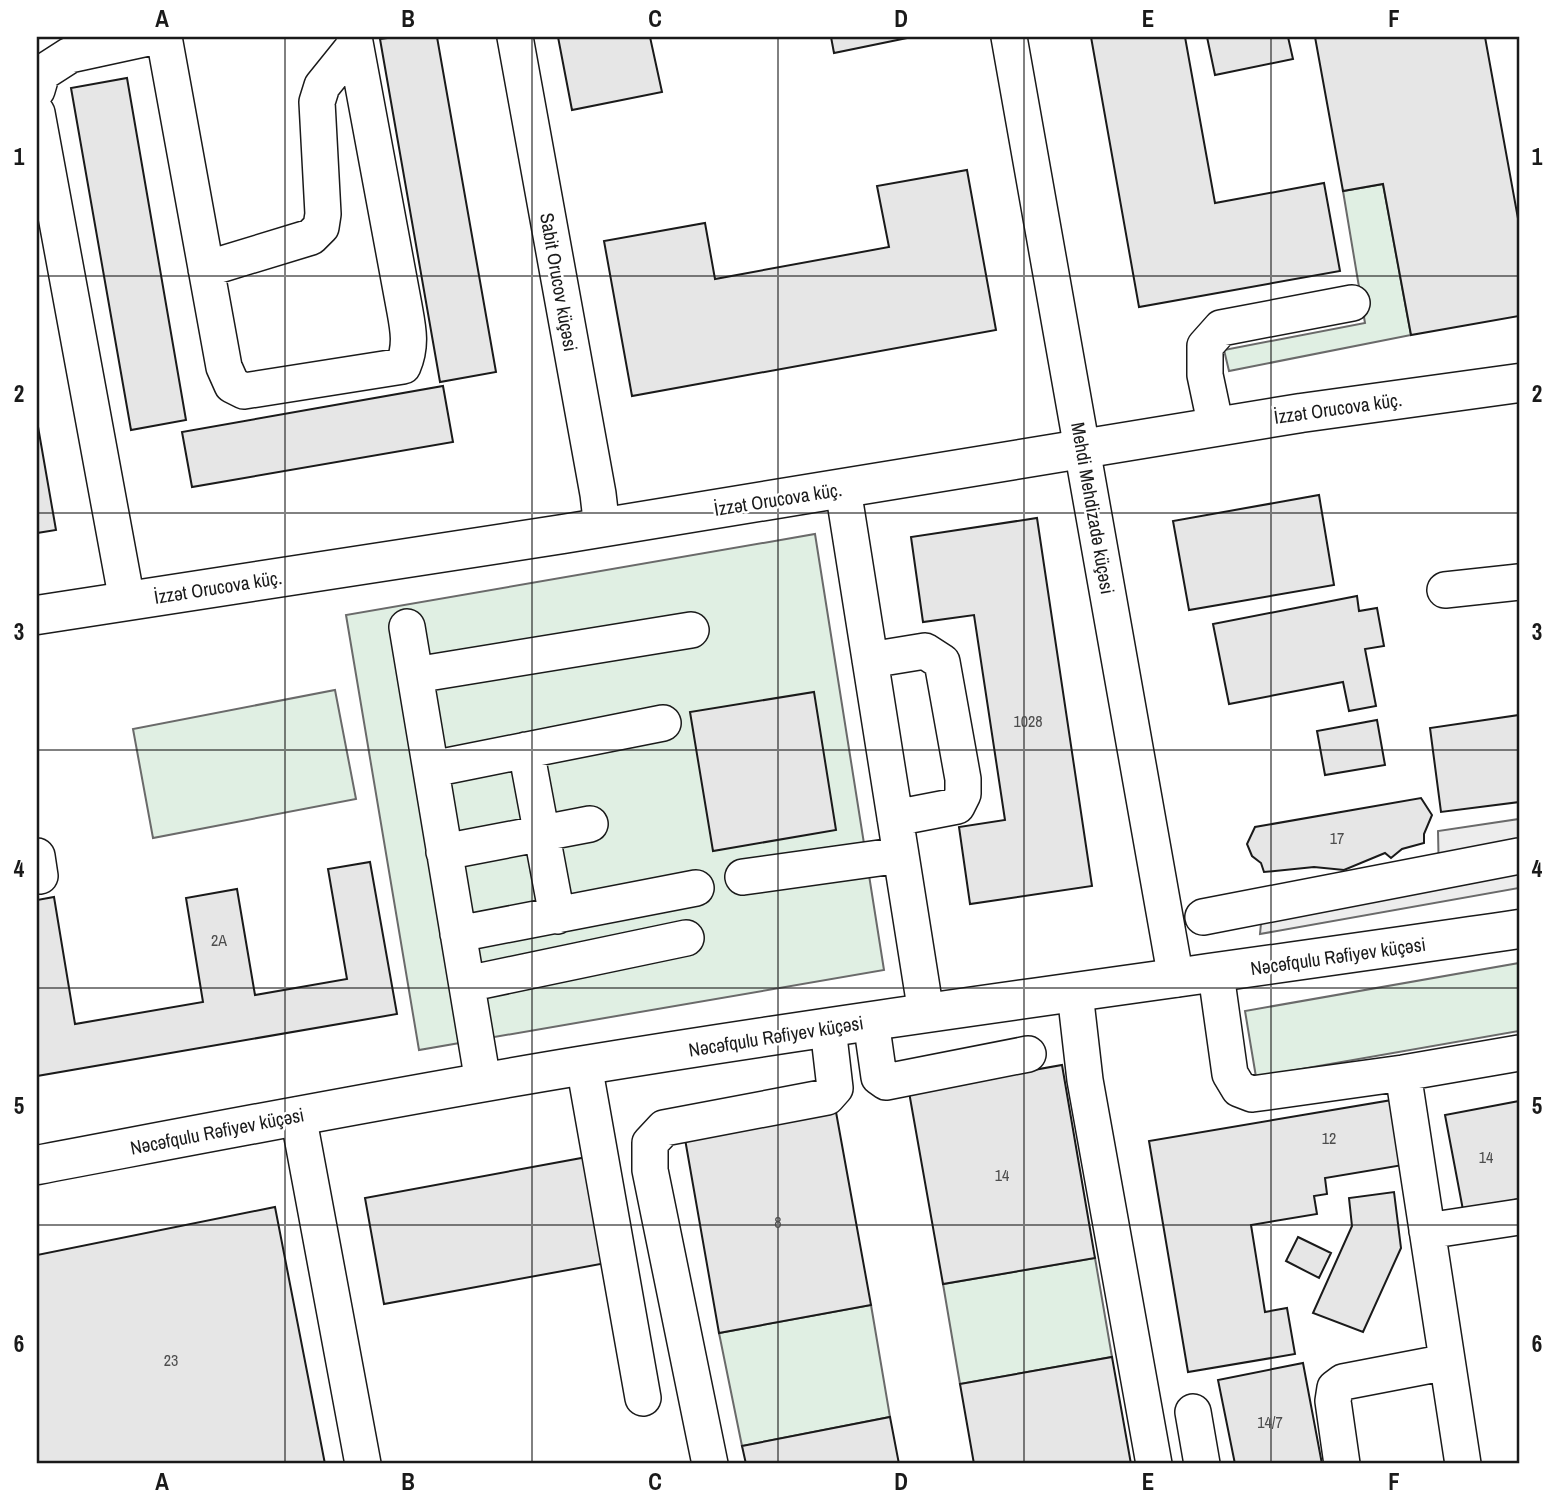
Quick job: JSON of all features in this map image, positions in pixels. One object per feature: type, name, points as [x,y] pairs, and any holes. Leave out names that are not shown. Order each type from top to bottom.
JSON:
[{"type":"main road","name":"İzzət Orucova küç.","points":[[37,615],[602,528],[1216,427],[1519,383]]},
{"type":"main road","name":"Nəcəfqulu Rəfiyev küçəsi","points":[[37,1165],[298,1115],[584,1065],[926,1013],[1519,929]]},
{"type":"street","points":[[37,90],[42,73],[70,55],[153,37]]},
{"type":"street","points":[[163,37],[224,368],[233,385],[244,391],[402,366],[408,354],[410,341],[354,41]]},
{"type":"street","name":"Sabit Orucov küçəsi","points":[[515,37],[602,528]]},
{"type":"street","name":"Mehdi Mehdizadə küçəsi","points":[[1009,37],[1177,979]]},
{"type":"street","points":[[206,269],[310,237],[321,227],[323,214],[317,102],[322,86],[354,41]]},
{"type":"street","points":[[37,113],[127,600]]},
{"type":"street","points":[[1216,427],[1205,375],[1205,346],[1221,328],[1352,303]]},
{"type":"street","points":[[843,489],[926,1013]]},
{"type":"street","points":[[1445,590],[1519,582]]},
{"type":"street","points":[[407,627],[483,1082]]},
{"type":"street","points":[[415,675],[691,630]]},
{"type":"street","points":[[870,660],[925,650],[942,662],[963,779],[963,794],[957,806],[895,818]]},
{"type":"street","points":[[432,769],[663,723]]},
{"type":"street","points":[[526,750],[556,916]]},
{"type":"street","points":[[444,852],[590,824]]},
{"type":"street","points":[[743,877],[901,855]]},
{"type":"street","points":[[1203,917],[1519,856]]},
{"type":"street","points":[[458,934],[696,888]]},
{"type":"street","points":[[591,909],[599,956]]},
{"type":"street","points":[[467,984],[687,938]]},
{"type":"street","points":[[1216,974],[1230,1074],[1239,1089],[1252,1094],[1403,1073],[1519,1053]]},
{"type":"street","points":[[1075,993],[1085,1080],[1154,1464]]},
{"type":"street","points":[[871,1021],[879,1077],[886,1082],[1028,1054]]},
{"type":"street","points":[[710,1464],[650,1170],[650,1143],[664,1128],[827,1097],[835,1088],[828,1028]]},
{"type":"street","points":[[584,1065],[643,1398]]},
{"type":"street","points":[[1403,1073],[1447,1362],[1453,1462]]},
{"type":"street","points":[[298,1115],[363,1464]]},
{"type":"street","points":[[1427,1231],[1519,1217]]},
{"type":"street","points":[[1342,1464],[1333,1401],[1335,1388],[1343,1382],[1447,1362]]},
{"type":"street","points":[[1193,1412],[1202,1464]]},
{"type":"green space","points":[[1383,184],[1411,335],[1229,371],[1224,350],[1365,323],[1343,191]]},
{"type":"green space","points":[[815,534],[884,970],[419,1050],[346,615]]},
{"type":"green space","points":[[335,690],[356,799],[153,838],[133,729]]},
{"type":"green space","points":[[1519,963],[1519,1031],[1256,1077],[1245,1011]]},
{"type":"green space","points":[[1095,1258],[1112,1357],[960,1384],[943,1284]]},
{"type":"green space","points":[[871,1305],[890,1417],[742,1446],[719,1333]]},
{"type":"shaded area","points":[[1519,819],[1519,888],[1260,934],[1262,913],[1439,879],[1438,831]]},
{"type":"building","points":[[437,37],[496,372],[440,382],[380,39]]},
{"type":"building","points":[[558,37],[650,37],[662,92],[572,110]]},
{"type":"building","points":[[831,37],[912,37],[834,53]]},
{"type":"building","points":[[1091,37],[1185,37],[1215,203],[1324,183],[1340,271],[1139,307]]},
{"type":"building","points":[[1207,37],[1288,37],[1293,59],[1215,75]]},
{"type":"building","points":[[1315,37],[1485,37],[1519,224],[1519,316],[1411,335],[1383,184],[1343,191]]},
{"type":"building","points":[[127,78],[186,420],[131,430],[71,88]]},
{"type":"building","points":[[967,170],[996,330],[632,396],[604,241],[705,223],[715,279],[889,247],[877,186]]},
{"type":"building","points":[[443,386],[453,442],[192,487],[182,432]]},
{"type":"building","points":[[37,421],[56,530],[37,533]]},
{"type":"building","points":[[1319,495],[1334,585],[1189,610],[1173,521]]},
{"type":"building","points":[[1037,518],[1092,886],[970,904],[959,827],[1005,820],[974,615],[923,622],[911,537]]},
{"type":"building","points":[[1357,596],[1359,611],[1377,608],[1384,646],[1365,649],[1376,706],[1349,711],[1343,682],[1229,704],[1213,624]]},
{"type":"building","points":[[814,692],[836,830],[713,851],[690,712]]},
{"type":"building","points":[[1519,715],[1519,802],[1441,812],[1430,728]]},
{"type":"building","points":[[1377,720],[1385,765],[1325,775],[1317,731]]},
{"type":"building","points":[[1421,798],[1432,815],[1424,834],[1424,843],[1402,849],[1391,858],[1385,853],[1344,870],[1314,867],[1264,872],[1261,863],[1252,856],[1247,844],[1255,827]]},
{"type":"building","points":[[370,862],[397,1014],[37,1076],[37,900],[54,897],[75,1024],[203,1002],[186,898],[237,889],[255,995],[347,979],[328,869]]},
{"type":"building","points":[[1062,1065],[1095,1258],[943,1284],[909,1092]]},
{"type":"building","points":[[1392,1100],[1403,1165],[1325,1178],[1327,1194],[1314,1196],[1317,1214],[1251,1225],[1265,1312],[1287,1308],[1295,1354],[1188,1372],[1149,1141]]},
{"type":"building","points":[[1519,1101],[1519,1199],[1463,1210],[1445,1115]]},
{"type":"building","points":[[836,1112],[871,1305],[719,1333],[685,1139]]},
{"type":"building","points":[[587,1157],[606,1263],[384,1304],[365,1198]]},
{"type":"building","points":[[1394,1192],[1401,1248],[1363,1332],[1313,1313],[1352,1226],[1349,1198]]},
{"type":"building","points":[[275,1207],[325,1464],[37,1464],[37,1255]]},
{"type":"building","points":[[1298,1237],[1331,1253],[1319,1278],[1286,1261]]},
{"type":"building","points":[[1112,1357],[1131,1464],[974,1464],[960,1384]]},
{"type":"building","points":[[1303,1363],[1322,1464],[1235,1464],[1218,1380]]},
{"type":"building","points":[[890,1417],[899,1464],[746,1464],[742,1446]]}]
